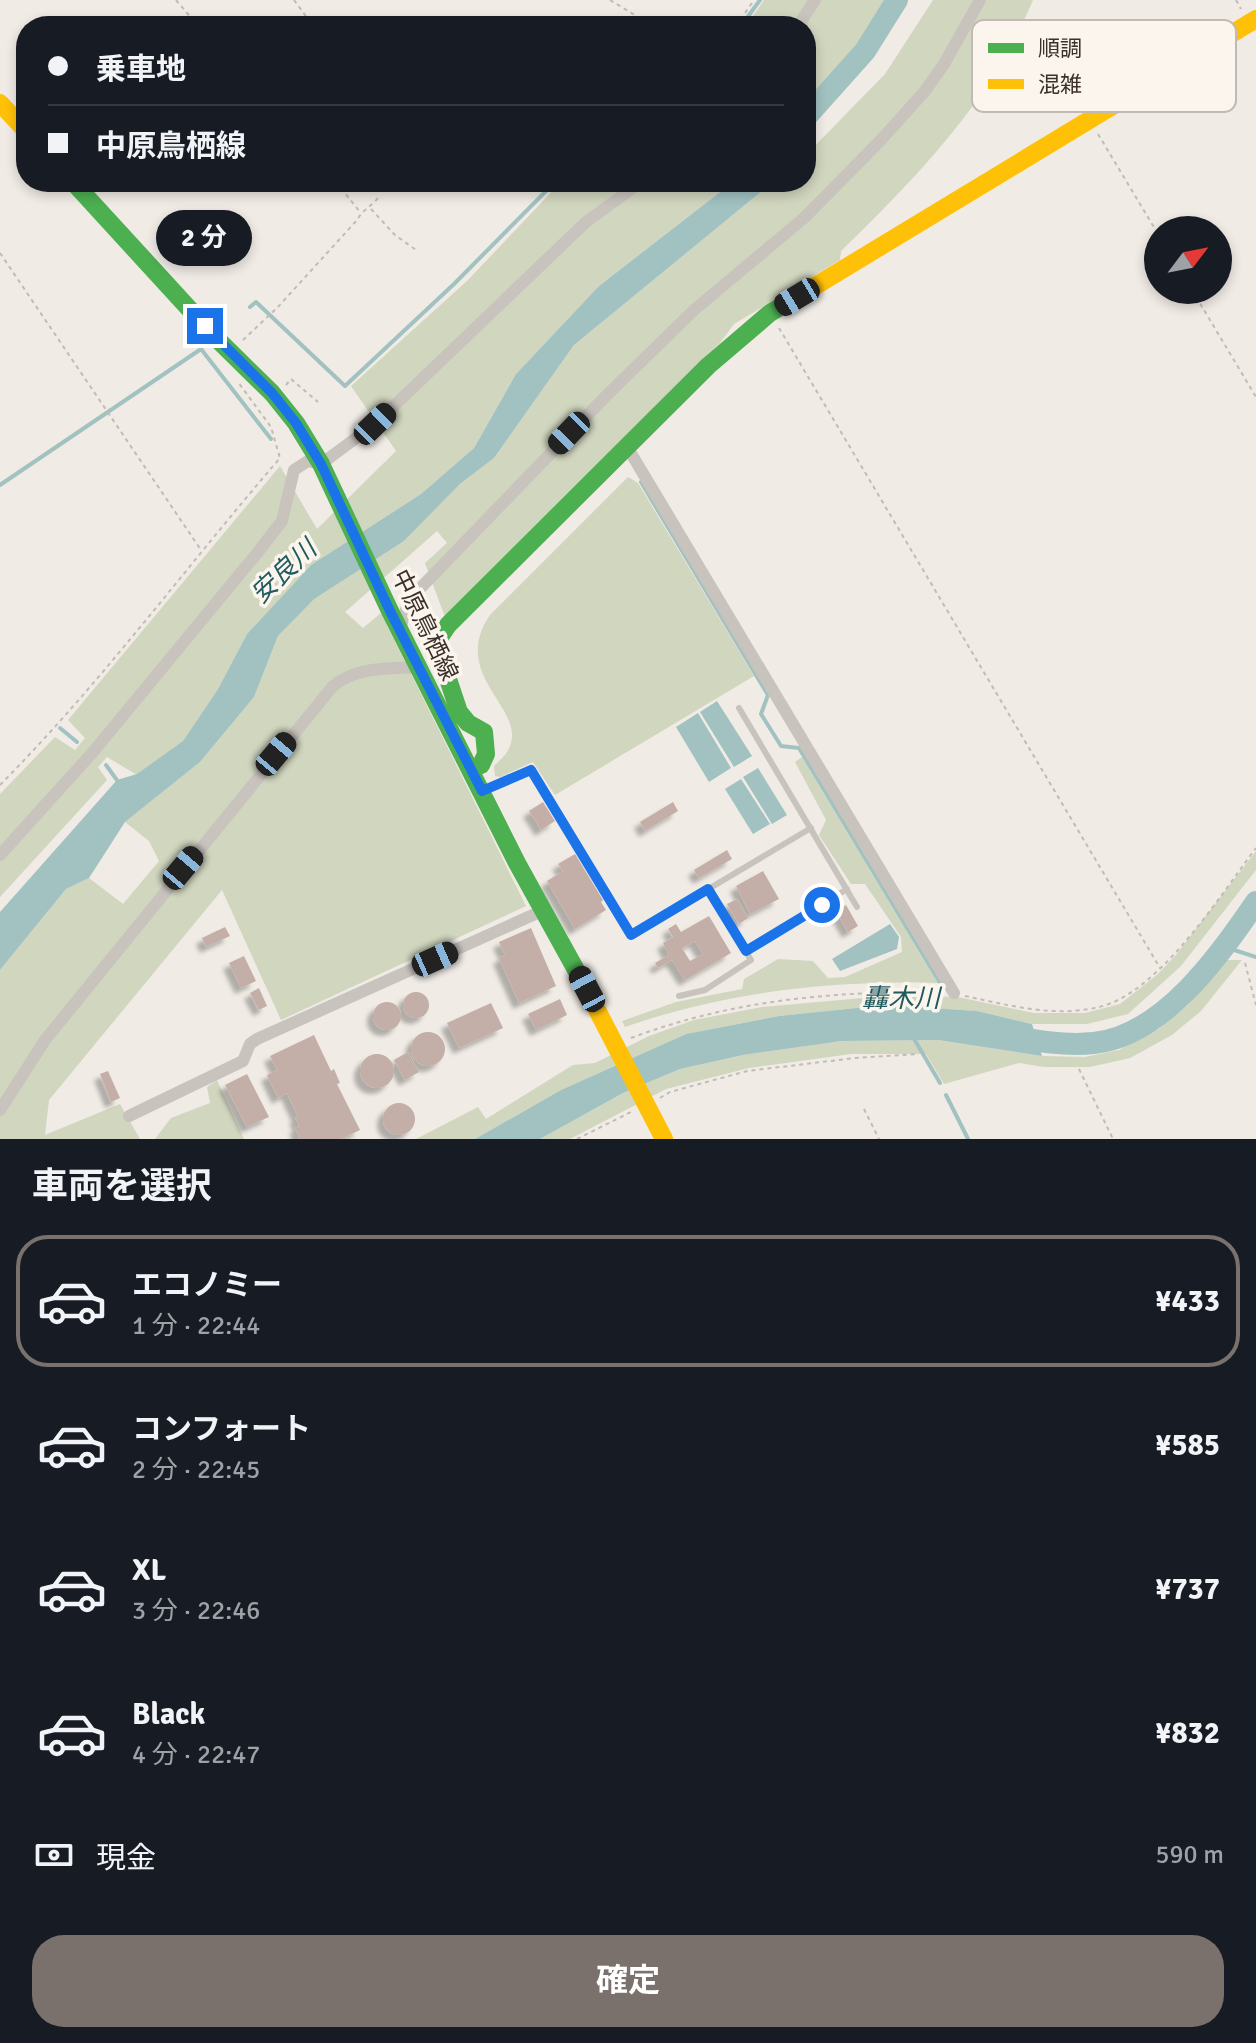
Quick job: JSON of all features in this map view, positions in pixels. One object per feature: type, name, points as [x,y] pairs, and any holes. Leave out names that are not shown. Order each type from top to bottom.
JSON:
[{"type":"street","points":[[400,629],[409,600],[596,405],[694,310],[804,218],[903,117],[944,64],[980,0]]},
{"type":"street","points":[[1236,31],[1256,19]]},
{"type":"street","points":[[0,103],[16,120]]},
{"type":"street","points":[[471,769],[481,765],[486,754],[484,732],[468,723],[459,712],[439,652],[440,637],[448,625],[626,445],[708,366],[770,313],[1102,112]]},
{"type":"street","name":"中原鳥栖線","points":[[82,192],[215,337],[272,393],[296,423],[324,470],[390,611],[517,863],[664,1139]]},
{"type":"street","points":[[0,855],[93,752],[282,521],[294,470],[308,461],[324,470],[586,222],[627,192]]},
{"type":"street","points":[[626,445],[954,993]]},
{"type":"street","points":[[0,1110],[45,1040],[333,686],[344,677],[362,671],[418,667]]},
{"type":"street","points":[[129,1116],[243,1061],[250,1044],[257,1039],[544,910]]},
{"type":"lane","points":[[739,708],[857,907]]},
{"type":"lane","points":[[482,791],[531,770],[631,935],[811,828]]},
{"type":"lane","points":[[679,996],[705,990],[751,960],[708,889]]},
{"type":"lane","points":[[746,951],[847,889]]},
{"type":"path","points":[[176,0],[190,16]]},
{"type":"path","points":[[610,0],[636,16]]},
{"type":"path","points":[[1089,120],[1147,216]]},
{"type":"path","points":[[344,192],[361,213]]},
{"type":"path","points":[[239,343],[277,308],[378,198]]},
{"type":"path","points":[[370,208],[395,235],[416,250]]},
{"type":"path","points":[[0,253],[201,550]]},
{"type":"path","points":[[1200,304],[1256,397]]},
{"type":"path","points":[[770,313],[1160,968]]},
{"type":"path","points":[[0,785],[75,706],[280,458],[271,427],[234,377]]},
{"type":"path","points":[[286,385],[291,379],[318,402]]},
{"type":"path","points":[[616,1044],[693,1017],[802,997],[892,992],[954,993],[1033,1010],[1084,1010],[1117,1002],[1160,968],[1256,848]]},
{"type":"path","points":[[1245,963],[1256,1005]]},
{"type":"path","points":[[577,1139],[645,1101],[747,1071],[917,1054]]},
{"type":"path","points":[[1079,1069],[1113,1139]]},
{"type":"path","points":[[864,1109],[879,1139]]},
{"type":"green space","points":[[764,0],[888,0],[871,33],[816,98],[816,16],[753,16]]},
{"type":"green space","points":[[933,0],[1033,0],[1024,20],[972,20],[972,107],[924,166],[841,251],[840,260],[734,324],[720,343],[445,617],[425,563],[447,543],[437,531],[345,612],[363,628],[381,613],[526,906],[281,1020],[222,890],[49,1100],[45,1135],[120,1104],[140,1139],[0,1139],[0,970],[66,889],[89,878],[123,904],[159,861],[149,841],[125,822],[200,762],[254,697],[278,636],[314,598],[404,541],[460,484],[494,458],[574,345],[761,192],[816,192],[816,145],[885,74]]},
{"type":"green space","points":[[552,192],[720,192],[599,286],[516,374],[474,448],[421,494],[311,565],[247,634],[218,689],[183,741],[137,775],[107,757],[98,767],[107,780],[0,897],[0,794],[55,737],[75,750],[85,738],[68,720],[280,466],[317,529],[396,451],[351,386],[468,280]]},
{"type":"green space","points":[[628,477],[638,483],[754,676],[555,795],[533,762],[500,777],[495,776],[494,766],[507,752],[512,737],[502,707],[483,675],[478,657],[479,637],[490,615]]},
{"type":"green space","points":[[802,757],[938,983],[858,984],[779,991],[701,1005],[625,1027],[622,1021],[676,1002],[742,989],[744,979],[778,959],[813,961],[828,978],[845,977],[902,952],[901,937],[865,884],[851,884],[819,835],[826,820],[795,762]]},
{"type":"green space","points":[[1256,851],[1256,870],[1181,966],[1128,1014],[1087,1024],[1032,1024],[977,1011],[885,1005],[779,1016],[686,1034],[561,1090],[475,1139],[416,1139],[478,1107],[486,1119],[573,1065],[595,1063],[649,1036],[694,1020],[762,1007],[896,995],[958,997],[1034,1013],[1085,1013],[1120,1004],[1175,956]]},
{"type":"green space","points":[[1227,960],[1242,960],[1201,1011],[1172,1035],[1130,1058],[1090,1067],[1044,1067],[1019,1063],[944,1084],[926,1054],[851,1054],[749,1068],[666,1089],[570,1139],[540,1139],[623,1093],[680,1069],[743,1055],[842,1041],[938,1040],[1042,1056],[1085,1057],[1119,1050],[1159,1029],[1188,1005]]},
{"type":"green space","points":[[217,1080],[244,1139],[155,1139],[171,1118],[210,1103],[207,1087]]},
{"type":"water","points":[[720,192],[761,192],[574,345],[494,458],[460,484],[404,541],[314,599],[278,636],[254,697],[200,762],[125,822],[89,878],[66,889],[0,970],[0,912],[117,780],[137,774],[183,741],[218,689],[247,634],[311,565],[421,494],[474,448],[516,374],[599,286]]},
{"type":"water","points":[[717,701],[752,756],[734,767],[700,712]]},
{"type":"water","points":[[698,713],[731,768],[709,782],[676,727]]},
{"type":"water","points":[[758,768],[787,815],[772,824],[743,777]]},
{"type":"water","points":[[741,779],[770,824],[753,834],[725,789]]},
{"type":"water","points":[[890,924],[899,937],[897,949],[840,971],[832,959]]},
{"type":"water","points":[[885,1005],[977,1011],[1032,1024],[1042,1056],[938,1040],[842,1041],[743,1055],[680,1069],[623,1093],[540,1139],[475,1139],[561,1090],[686,1034],[779,1016]]},
{"type":"building","points":[[543,802],[555,821],[541,830],[529,811]]},
{"type":"building","points":[[673,802],[678,811],[645,831],[640,822]]},
{"type":"building","points":[[727,850],[732,859],[699,878],[694,870]]},
{"type":"building","points":[[575,854],[606,910],[575,929],[547,881],[563,871],[558,864]]},
{"type":"building","points":[[763,871],[779,899],[750,914],[736,886]]},
{"type":"building","points":[[737,899],[748,918],[739,924],[727,904]]},
{"type":"building","points":[[846,905],[858,926],[848,932],[836,911]]},
{"type":"building","points":[[709,916],[731,953],[685,980],[672,960],[658,968],[655,963],[669,955],[663,943],[673,937],[668,929],[676,924],[681,932]],"holes":[[[695,941],[703,954],[690,961],[682,948]]]},
{"type":"building","points":[[225,927],[230,936],[206,947],[202,938]]},
{"type":"building","points":[[531,928],[556,986],[519,1003],[499,958],[505,955],[499,942]]},
{"type":"building","points":[[244,956],[256,981],[241,988],[229,963]]},
{"type":"building","points":[[259,988],[267,1006],[259,1010],[250,993]]},
{"type":"building","points":[[416,992],[425,996],[429,1005],[425,1014],[416,1018],[407,1014],[403,1005],[407,996]]},
{"type":"building","points":[[560,999],[567,1015],[536,1030],[528,1014]]},
{"type":"building","points":[[387,1002],[397,1006],[401,1016],[397,1026],[387,1030],[377,1026],[373,1016],[377,1006]]},
{"type":"building","points":[[491,1003],[503,1028],[459,1048],[447,1023]]},
{"type":"building","points":[[428,1032],[440,1037],[445,1049],[440,1061],[428,1066],[416,1061],[411,1049],[416,1037]]},
{"type":"building","points":[[314,1035],[331,1071],[334,1069],[340,1083],[337,1084],[360,1130],[341,1139],[300,1139],[295,1128],[299,1126],[295,1118],[298,1117],[287,1093],[278,1098],[267,1075],[277,1070],[270,1056]]},
{"type":"building","points":[[408,1052],[419,1072],[405,1080],[394,1060]]},
{"type":"building","points":[[377,1054],[389,1059],[394,1071],[389,1083],[377,1088],[365,1083],[360,1071],[365,1059]]},
{"type":"building","points":[[108,1071],[120,1098],[111,1102],[100,1074]]},
{"type":"building","points":[[247,1074],[269,1117],[247,1127],[225,1085]]},
{"type":"building","points":[[399,1103],[410,1108],[415,1119],[410,1130],[399,1135],[388,1130],[383,1119],[388,1108]]},
{"type":"waterway","points":[[748,16],[760,0]]},
{"type":"waterway","name":"安良川","points":[[816,106],[865,51],[897,0]]},
{"type":"waterway","points":[[250,307],[256,302],[345,386],[454,284],[545,192]]},
{"type":"waterway","points":[[0,485],[201,349],[271,439]]},
{"type":"waterway","points":[[641,482],[768,695],[761,714],[781,746],[799,748],[942,986]]},
{"type":"waterway","points":[[60,728],[77,742]]},
{"type":"waterway","points":[[106,765],[119,783]]},
{"type":"waterway","name":"轟木川","points":[[1009,1036],[1083,1044],[1119,1037],[1144,1025],[1166,1009],[1208,968],[1256,902]]},
{"type":"waterway","points":[[1225,947],[1256,957]]},
{"type":"waterway","points":[[913,1037],[940,1083]]},
{"type":"waterway","points":[[946,1095],[968,1139]]},
{"type":"traffic: fast","points":[[82,192],[215,337],[272,393],[296,423],[321,464],[390,611],[517,863],[581,979]]},
{"type":"traffic: fast","points":[[471,769],[481,765],[486,754],[484,732],[468,723],[459,712],[439,652],[440,637],[448,625],[708,366],[770,313],[807,291]]},
{"type":"traffic: slow","points":[[1236,31],[1256,19]]},
{"type":"traffic: slow","points":[[0,103],[16,120]]},
{"type":"traffic: slow","points":[[807,291],[1102,112]]},
{"type":"traffic: slow","points":[[581,979],[664,1139]]},
{"type":"route","points":[[205,326],[272,393],[296,423],[321,464],[390,611],[482,791],[531,770],[631,935],[708,889],[746,951],[822,905]]}]
